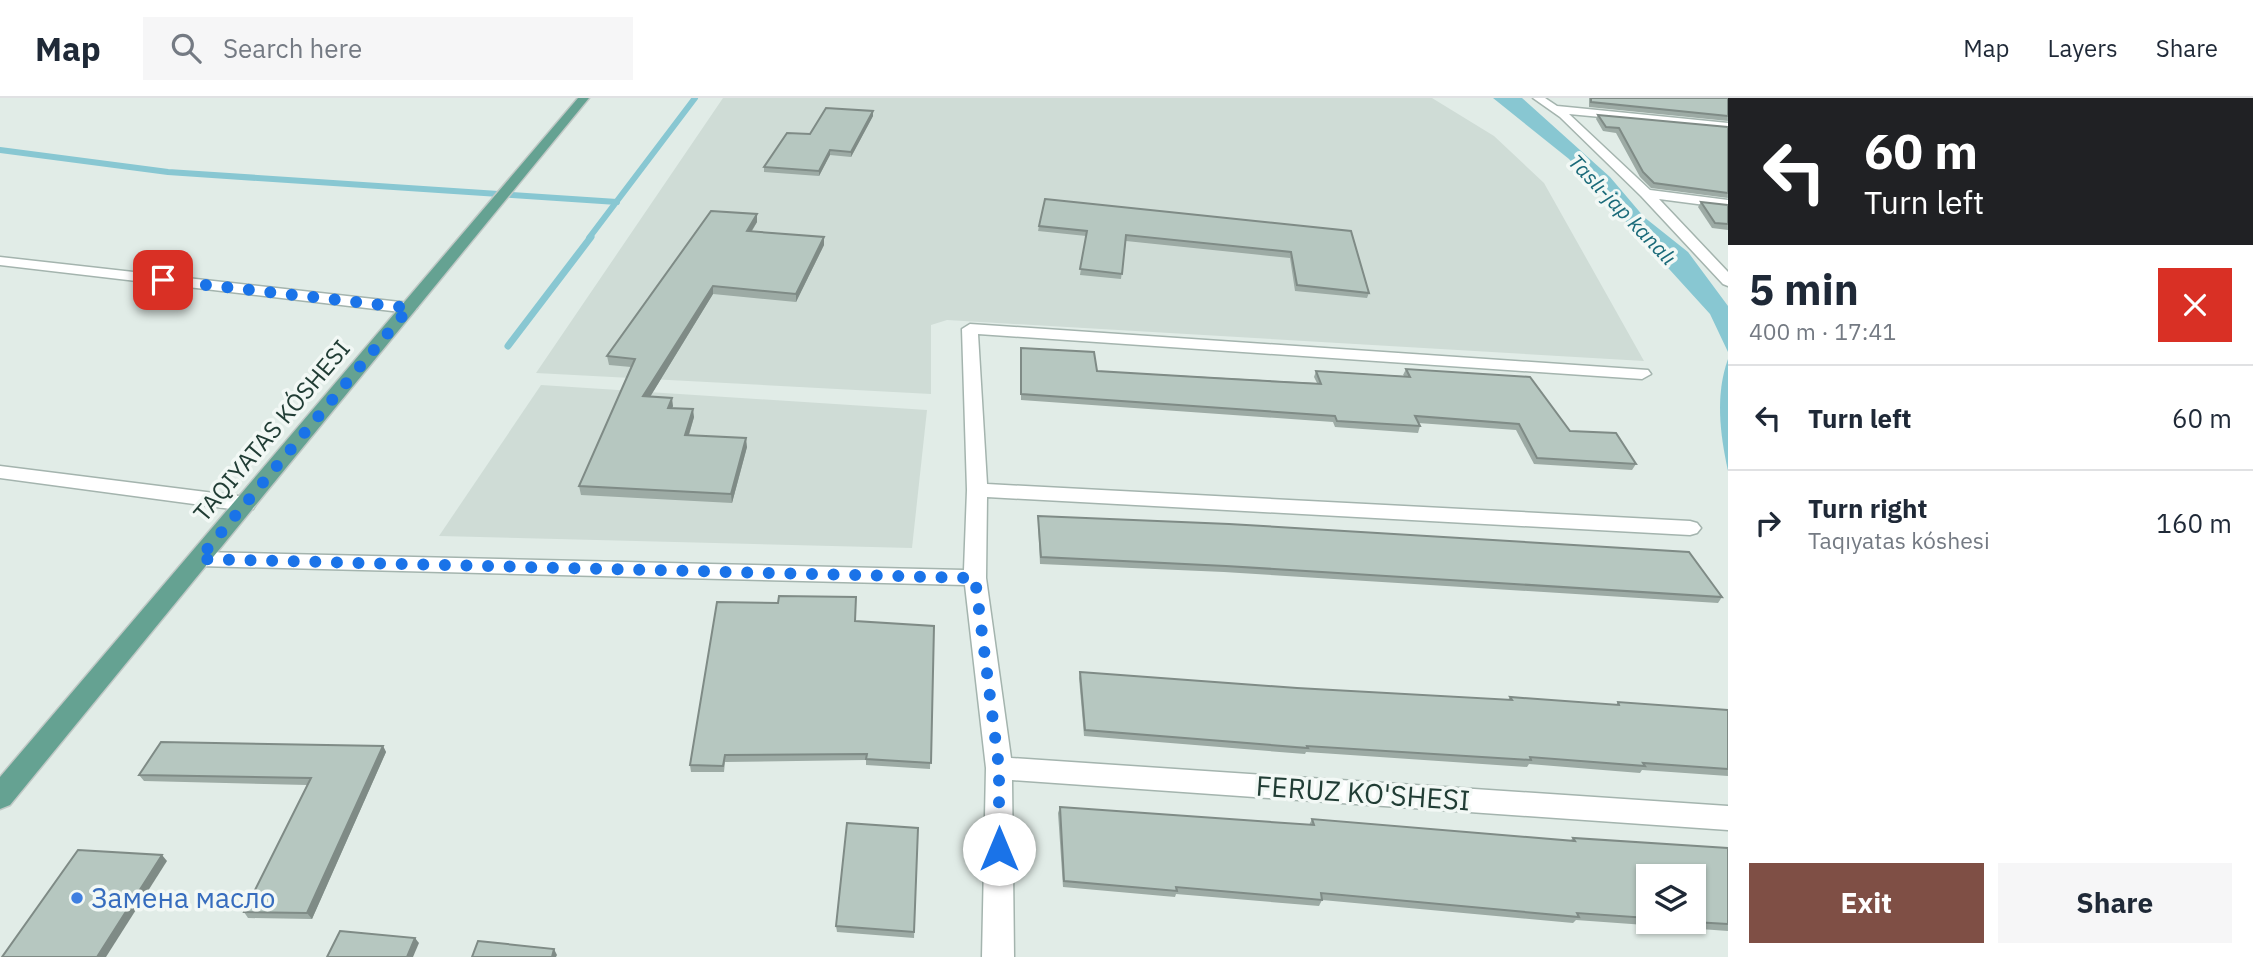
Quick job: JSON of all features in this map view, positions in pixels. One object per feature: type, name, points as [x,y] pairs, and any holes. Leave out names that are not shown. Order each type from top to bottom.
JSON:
[{"type":"main road","points":[[0,797],[584,98]]},
{"type":"street","points":[[1538,98],[1556,109],[1646,193],[1728,281]]},
{"type":"street","points":[[1556,109],[1728,126]]},
{"type":"street","points":[[1646,193],[1728,204]]},
{"type":"street","points":[[0,261],[409,308]]},
{"type":"street","points":[[998,957],[999,768],[975,578],[977,490],[970,329],[1642,374]]},
{"type":"street","points":[[0,472],[246,503]]},
{"type":"street","points":[[977,490],[1690,528]]},
{"type":"street","points":[[199,559],[975,578]]},
{"type":"street","name":"FERUZ KO'SHESI","points":[[999,768],[1728,818]]},
{"type":"shaded area","points":[[723,98],[1432,98],[1494,136],[1544,183],[1644,361],[947,320],[931,325],[931,394],[536,373]]},
{"type":"shaded area","points":[[541,385],[927,410],[912,548],[439,536]]},
{"type":"water","name":"Taslı-jap kanalı","points":[[1493,98],[1522,98],[1610,177],[1644,217],[1688,252],[1728,306],[1728,352],[1710,314],[1569,159]]},
{"type":"water","points":[[1728,359],[1728,471],[1720,401]]},
{"type":"building","points":[[1591,98],[1728,98],[1728,116],[1591,102]]},
{"type":"building","points":[[826,108],[873,111],[851,152],[830,150],[819,171],[764,167],[787,133],[810,134]]},
{"type":"building","points":[[1598,115],[1728,127],[1728,193],[1654,183],[1643,172],[1619,128],[1606,127]]},
{"type":"building","points":[[1045,199],[1351,231],[1369,293],[1297,285],[1291,252],[1126,235],[1122,274],[1080,269],[1087,231],[1039,226]]},
{"type":"building","points":[[1701,202],[1728,205],[1728,224],[1715,223]]},
{"type":"building","points":[[711,211],[757,214],[747,231],[824,237],[796,294],[713,286],[643,396],[672,398],[668,408],[693,409],[685,435],[746,438],[731,494],[579,486],[635,359],[607,356]]},
{"type":"building","points":[[1021,348],[1094,352],[1097,371],[1214,378],[1321,384],[1316,371],[1410,377],[1406,369],[1530,377],[1570,431],[1616,433],[1636,464],[1537,458],[1519,424],[1415,416],[1420,426],[1337,421],[1335,416],[1021,394]]},
{"type":"building","points":[[1038,516],[1229,524],[1689,552],[1722,597],[1041,557]]},
{"type":"building","points":[[779,596],[856,597],[855,621],[934,626],[931,763],[866,759],[867,754],[725,755],[723,766],[690,765],[717,602],[778,603]]},
{"type":"building","points":[[1080,672],[1297,688],[1512,700],[1510,697],[1619,705],[1618,702],[1728,710],[1728,769],[1307,746],[1308,748],[1085,730]]},
{"type":"building","points":[[161,742],[383,746],[307,913],[244,912],[311,778],[139,775]]},
{"type":"building","points":[[1060,807],[1314,825],[1312,819],[1575,841],[1573,838],[1728,848],[1728,924],[1706,923],[1706,864],[1636,864],[1636,917],[1577,913],[1579,917],[1321,893],[1322,900],[1176,887],[1177,891],[1064,881]]},
{"type":"building","points":[[847,823],[918,828],[914,932],[836,926]]},
{"type":"building","points":[[78,850],[162,855],[97,957],[2,957]]},
{"type":"building","points":[[340,931],[415,938],[407,957],[327,957]]},
{"type":"building","points":[[478,941],[554,949],[552,957],[472,957]]},
{"type":"waterway","points":[[616,202],[695,98]]},
{"type":"waterway","points":[[0,150],[168,172],[616,202]]},
{"type":"waterway","points":[[589,238],[616,202]]},
{"type":"waterway","points":[[508,346],[591,237]]},
{"type":"place","name":"Замена масло","points":[[77,898]]},
{"type":"route","points":[[163,280],[409,308],[199,559],[975,578],[999,768],[999,849]]}]
